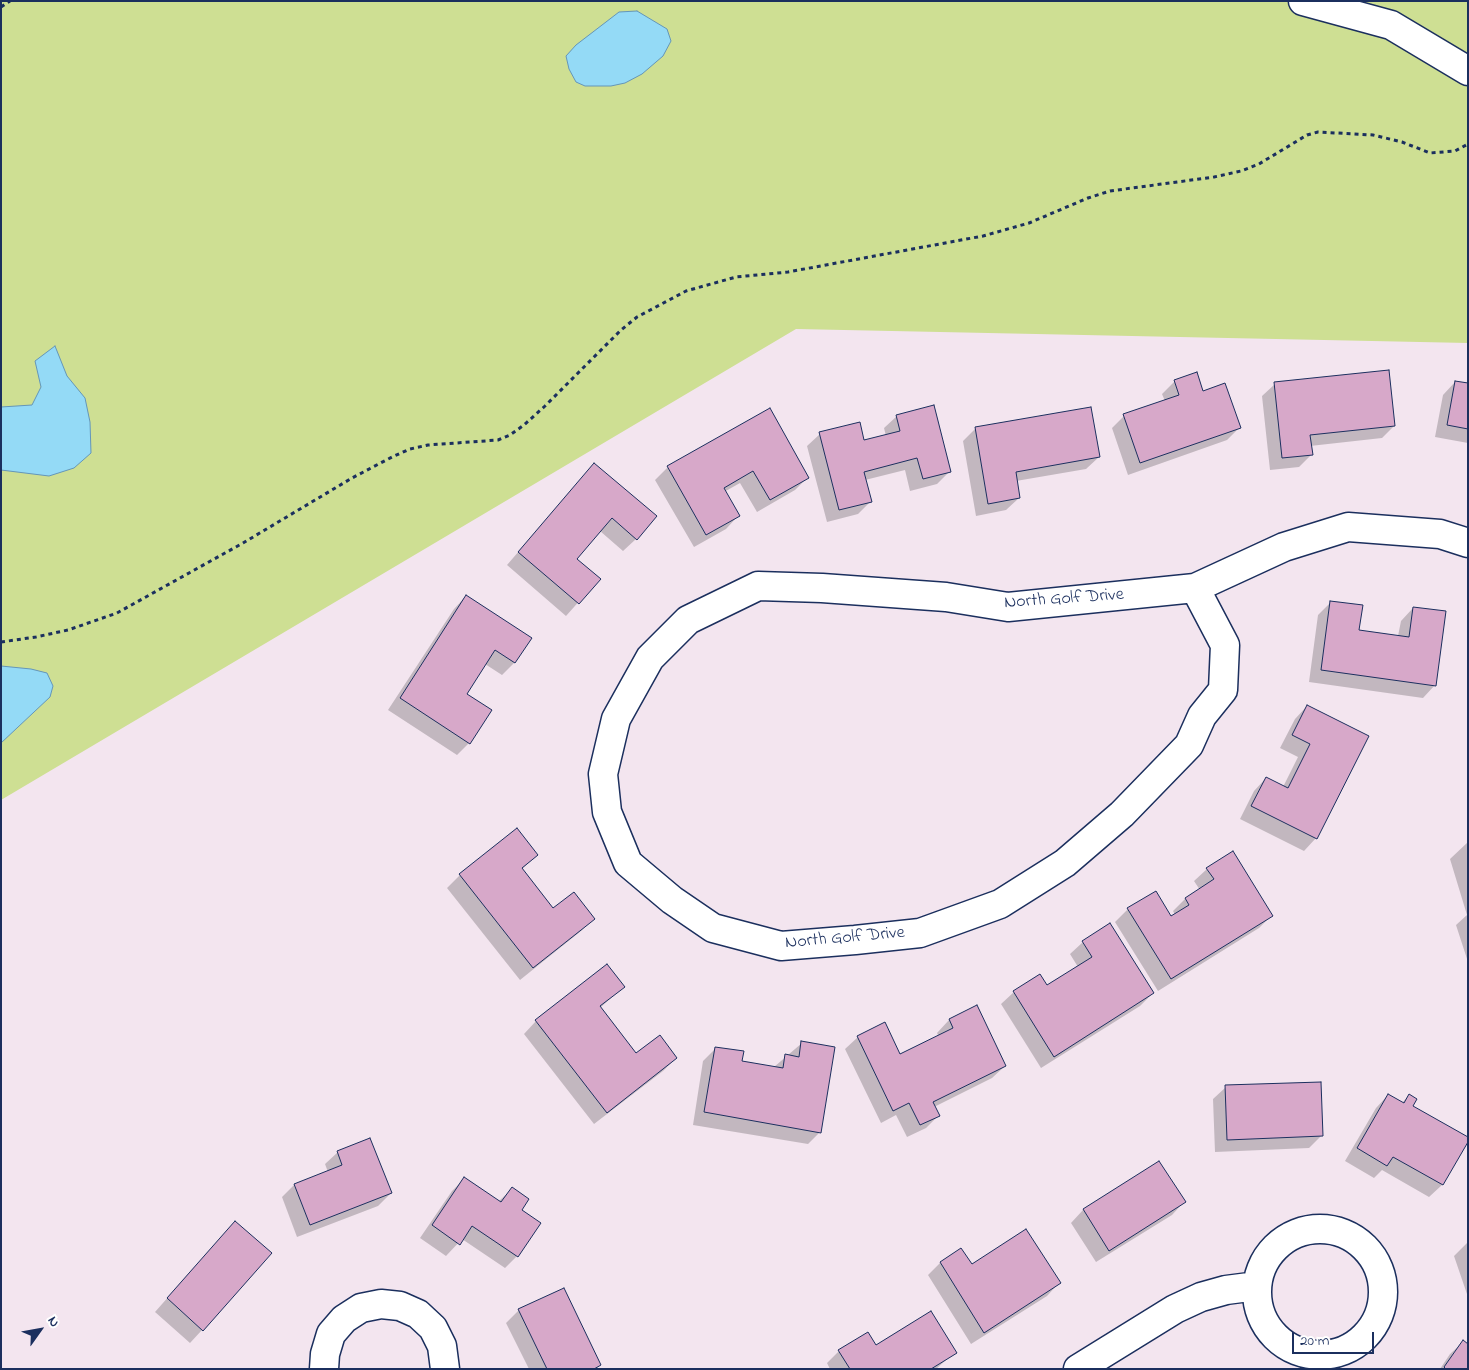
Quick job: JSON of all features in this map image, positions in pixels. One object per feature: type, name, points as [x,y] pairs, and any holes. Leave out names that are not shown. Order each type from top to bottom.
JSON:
[{"type":"street","points":[[1303,1],[1391,26],[1468,71]]},
{"type":"street","name":"North Golf Drive","points":[[1195,588],[1225,645],[1222,690],[1202,716],[1190,745],[1122,814],[1065,863],[1000,904],[920,933],[781,946],[713,928],[672,900],[628,863],[607,812],[603,774],[616,719],[650,658],[688,620],[758,586],[822,588],[946,597],[1008,607],[1195,588],[1284,547],[1348,526],[1440,534],[1468,543]]},
{"type":"street","points":[[1309,1229],[1330,1229],[1349,1236],[1366,1248],[1377,1266],[1382,1286],[1381,1306],[1373,1326],[1359,1341],[1341,1351],[1320,1355],[1299,1351],[1281,1341],[1267,1326],[1258,1306],[1257,1286],[1262,1265],[1273,1248],[1290,1236],[1309,1229]]},
{"type":"street","points":[[1078,1369],[1175,1309],[1201,1297],[1226,1290],[1257,1286]]},
{"type":"street","points":[[324,1369],[325,1354],[332,1334],[344,1319],[361,1308],[381,1304],[400,1306],[418,1314],[433,1328],[442,1346],[445,1369]]},
{"type":"path","points":[[1,7],[10,1]]},
{"type":"path","points":[[1,642],[68,630],[117,612],[243,543],[352,478],[410,449],[493,440],[510,435],[545,406],[621,330],[637,317],[686,291],[736,277],[788,272],[983,236],[1029,223],[1088,198],[1110,191],[1214,177],[1241,171],[1259,164],[1307,135],[1318,132],[1373,135],[1402,142],[1430,153],[1455,151],[1468,144]]},
{"type":"green space","points":[[1,1],[1468,1],[1468,343],[796,329],[1,800]]},
{"type":"water","points":[[637,11],[667,29],[671,41],[663,56],[642,74],[625,83],[611,86],[585,86],[576,82],[569,69],[566,56],[576,45],[619,12]]},
{"type":"water","points":[[55,346],[67,376],[85,398],[90,422],[91,453],[74,468],[49,476],[1,470],[1,407],[32,405],[41,387],[35,361]]},
{"type":"water","points":[[1,666],[31,669],[47,673],[53,686],[50,697],[1,743]]},
{"type":"building","points":[[1389,370],[1395,426],[1310,435],[1313,455],[1282,458],[1274,382]]},
{"type":"building","points":[[1197,372],[1203,391],[1225,383],[1241,428],[1140,463],[1123,414],[1179,395],[1174,380]]},
{"type":"building","points":[[1455,381],[1468,383],[1468,429],[1447,425]]},
{"type":"building","points":[[934,405],[951,472],[923,479],[917,458],[864,472],[872,502],[839,510],[819,432],[860,422],[864,440],[900,431],[896,415]]},
{"type":"building","points":[[1091,407],[1100,457],[1016,472],[1020,498],[988,504],[975,427]]},
{"type":"building","points":[[770,408],[809,478],[770,500],[753,471],[724,488],[740,516],[706,535],[667,466]]},
{"type":"building","points":[[594,463],[657,516],[637,540],[612,518],[577,559],[601,579],[579,604],[518,552]]},
{"type":"building","points":[[466,595],[532,638],[515,663],[495,650],[467,694],[492,710],[470,744],[400,698]]},
{"type":"building","points":[[1330,601],[1363,605],[1359,630],[1409,637],[1413,607],[1446,611],[1436,686],[1321,670]]},
{"type":"building","points":[[1307,705],[1369,736],[1317,839],[1251,806],[1266,777],[1288,788],[1310,744],[1292,735]]},
{"type":"building","points":[[517,828],[538,855],[522,868],[553,908],[574,892],[595,919],[533,968],[459,874]]},
{"type":"building","points":[[1233,851],[1273,916],[1171,979],[1127,908],[1156,891],[1171,916],[1189,905],[1185,898],[1214,879],[1206,868]]},
{"type":"building","points":[[1110,923],[1154,993],[1054,1057],[1013,991],[1040,974],[1047,985],[1092,957],[1082,941]]},
{"type":"building","points":[[607,964],[625,987],[600,1006],[636,1053],[660,1035],[677,1058],[607,1113],[535,1020]]},
{"type":"building","points":[[977,1005],[1006,1066],[933,1102],[940,1116],[920,1125],[909,1103],[893,1111],[857,1036],[885,1022],[900,1054],[953,1028],[949,1019]]},
{"type":"building","points":[[801,1041],[835,1047],[821,1133],[704,1112],[715,1047],[744,1051],[742,1061],[783,1068],[785,1054],[799,1057]]},
{"type":"building","points":[[1321,1082],[1323,1136],[1227,1140],[1225,1085]]},
{"type":"building","points":[[1388,1094],[1404,1103],[1409,1094],[1417,1099],[1413,1106],[1468,1137],[1468,1142],[1443,1185],[1393,1157],[1387,1166],[1357,1148]]},
{"type":"building","points":[[370,1138],[392,1193],[310,1225],[294,1184],[342,1165],[337,1151]]},
{"type":"building","points":[[1159,1161],[1186,1202],[1109,1251],[1083,1209]]},
{"type":"building","points":[[464,1177],[501,1202],[512,1187],[529,1199],[522,1210],[541,1223],[518,1257],[472,1226],[460,1245],[432,1225]]},
{"type":"building","points":[[235,1221],[272,1253],[203,1331],[167,1298]]},
{"type":"building","points":[[1026,1229],[1061,1283],[984,1333],[940,1262],[961,1248],[972,1264]]},
{"type":"building","points":[[564,1288],[601,1365],[594,1369],[547,1369],[518,1309]]},
{"type":"building","points":[[931,1311],[957,1353],[931,1369],[850,1369],[838,1350],[868,1332],[876,1345]]},
{"type":"building","points":[[1463,1340],[1468,1344],[1468,1369],[1446,1369],[1444,1367]]}]
